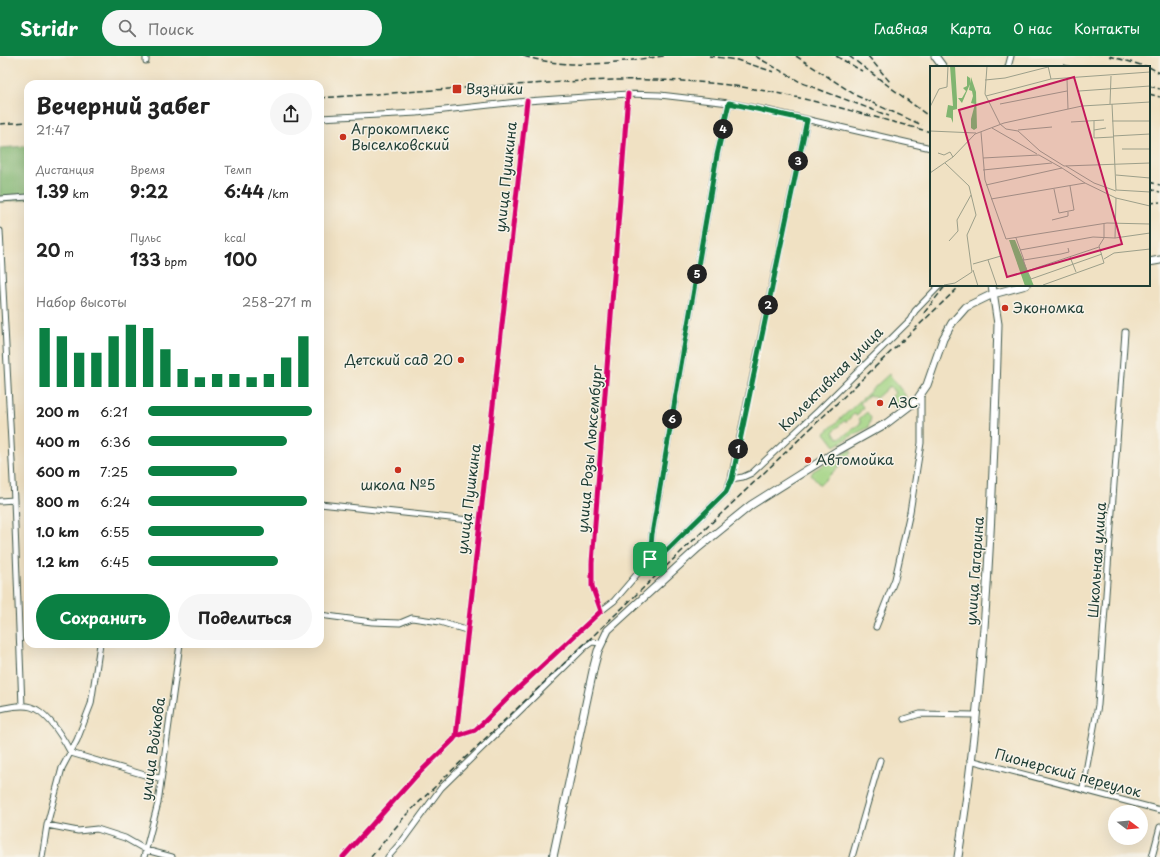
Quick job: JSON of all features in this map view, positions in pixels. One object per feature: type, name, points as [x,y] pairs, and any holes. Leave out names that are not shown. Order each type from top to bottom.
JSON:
[{"type":"main road","points":[[935,56],[942,66]]},
{"type":"main road","points":[[1150,262],[1160,260]]},
{"type":"main road","name":"улица Гагарина","points":[[958,857],[985,623],[991,524],[998,324],[992,286]]},
{"type":"main road","points":[[553,857],[594,666],[601,643],[608,630],[698,548],[751,505],[837,451],[887,423],[921,396],[927,385],[943,338],[952,322],[966,307],[993,294],[1022,286]]},
{"type":"street","points":[[1008,66],[1011,56]]},
{"type":"street","points":[[324,118],[417,113],[527,101],[628,94],[660,95],[729,103],[930,148]]},
{"type":"street","name":"улица Розы Люксембург","points":[[601,611],[592,586],[592,563],[628,94]]},
{"type":"street","name":"улица Пушкина","points":[[456,736],[478,521],[527,101]]},
{"type":"street","points":[[650,559],[653,526],[717,155],[729,103]]},
{"type":"street","points":[[343,857],[415,777],[456,736],[475,730],[601,611],[614,601],[650,559],[664,553],[726,492],[732,479],[807,120]]},
{"type":"street","points":[[0,199],[24,197]]},
{"type":"street","points":[[0,231],[14,500],[22,706]]},
{"type":"street","name":"Коллективная улица","points":[[732,479],[743,477],[752,473],[818,411],[910,320],[915,311],[939,286]]},
{"type":"street","name":"Школьная улица","points":[[1083,788],[1098,705],[1125,332]]},
{"type":"street","points":[[876,627],[895,579],[910,512],[921,443],[921,396]]},
{"type":"street","points":[[0,501],[14,500]]},
{"type":"street","points":[[324,504],[478,521]]},
{"type":"street","points":[[324,616],[372,622],[400,623],[412,618],[440,622],[466,630]]},
{"type":"street","points":[[388,857],[403,840],[440,788],[585,648],[592,642],[601,643]]},
{"type":"street","points":[[42,857],[47,825],[62,768],[71,753],[91,704],[99,648]]},
{"type":"street","name":"улица Войкова","points":[[144,857],[158,803],[179,648]]},
{"type":"street","points":[[0,709],[22,706],[36,709],[53,725],[64,739],[71,753],[148,776],[162,778]]},
{"type":"street","points":[[904,719],[920,714],[975,715]]},
{"type":"street","points":[[852,857],[880,760]]},
{"type":"street","name":"Пионерский переулок","points":[[970,760],[1083,788],[1160,810]]},
{"type":"street","points":[[47,825],[78,831],[98,829],[126,838],[146,850],[172,857]]},
{"type":"street","points":[[1152,857],[1160,827]]},
{"type":"green space","points":[[24,146],[24,199],[0,202],[0,148]]},
{"type":"green space","points":[[889,374],[909,400],[899,407],[894,407],[891,403],[895,400],[892,396],[895,393],[890,386],[876,398],[869,395],[860,403],[863,407],[857,416],[854,414],[833,432],[838,438],[842,437],[861,423],[859,419],[867,412],[871,418],[868,428],[835,446],[825,433]]},
{"type":"green space","points":[[850,450],[852,453],[820,485],[811,475],[813,471]]},
{"type":"railway","points":[[524,56],[542,61],[577,64],[611,63],[664,56]]},
{"type":"railway","points":[[709,56],[737,60],[774,72]]},
{"type":"railway","points":[[755,56],[802,83],[889,116]]},
{"type":"railway","points":[[796,56],[857,96],[922,125]]},
{"type":"railway","points":[[836,56],[862,71]]},
{"type":"railway","points":[[849,56],[930,117]]},
{"type":"railway","points":[[868,56],[890,82]]},
{"type":"railway","points":[[1109,56],[1144,66]]},
{"type":"railway","points":[[1063,65],[1067,66]]},
{"type":"railway","points":[[1150,68],[1160,73]]},
{"type":"railway","points":[[324,98],[578,81],[672,80],[719,84],[773,92],[826,104],[930,132]]},
{"type":"railway","points":[[1150,86],[1160,89]]},
{"type":"railway","points":[[1150,94],[1160,97]]},
{"type":"railway","points":[[0,124],[24,122]]},
{"type":"railway","points":[[1150,182],[1160,185]]},
{"type":"railway","points":[[1150,189],[1160,192]]},
{"type":"railway","points":[[1150,203],[1160,202]]},
{"type":"railway","points":[[924,313],[945,286]]},
{"type":"railway","points":[[371,857],[406,815],[444,778],[960,286]]},
{"type":"cycle path","points":[[456,736],[475,730],[601,611],[592,586],[592,563],[628,94]]},
{"type":"cycle path","points":[[343,857],[415,777],[456,736],[527,101]]},
{"type":"place","name":"Вязники","points":[[457,89]]},
{"type":"place","name":"Агрокомплекс Выселковский","points":[[343,137]]},
{"type":"place","name":"Экономка","points":[[1005,308]]},
{"type":"place","name":"Детский сад 20","points":[[461,360]]},
{"type":"place","name":"АЗС","points":[[880,403]]},
{"type":"place","name":"Автомойка","points":[[808,460]]},
{"type":"place","name":"школа №5","points":[[398,470]]},
{"type":"route","points":[[729,103],[807,120],[732,479],[726,492],[664,553],[650,559],[652,534],[717,155],[729,103]]}]
